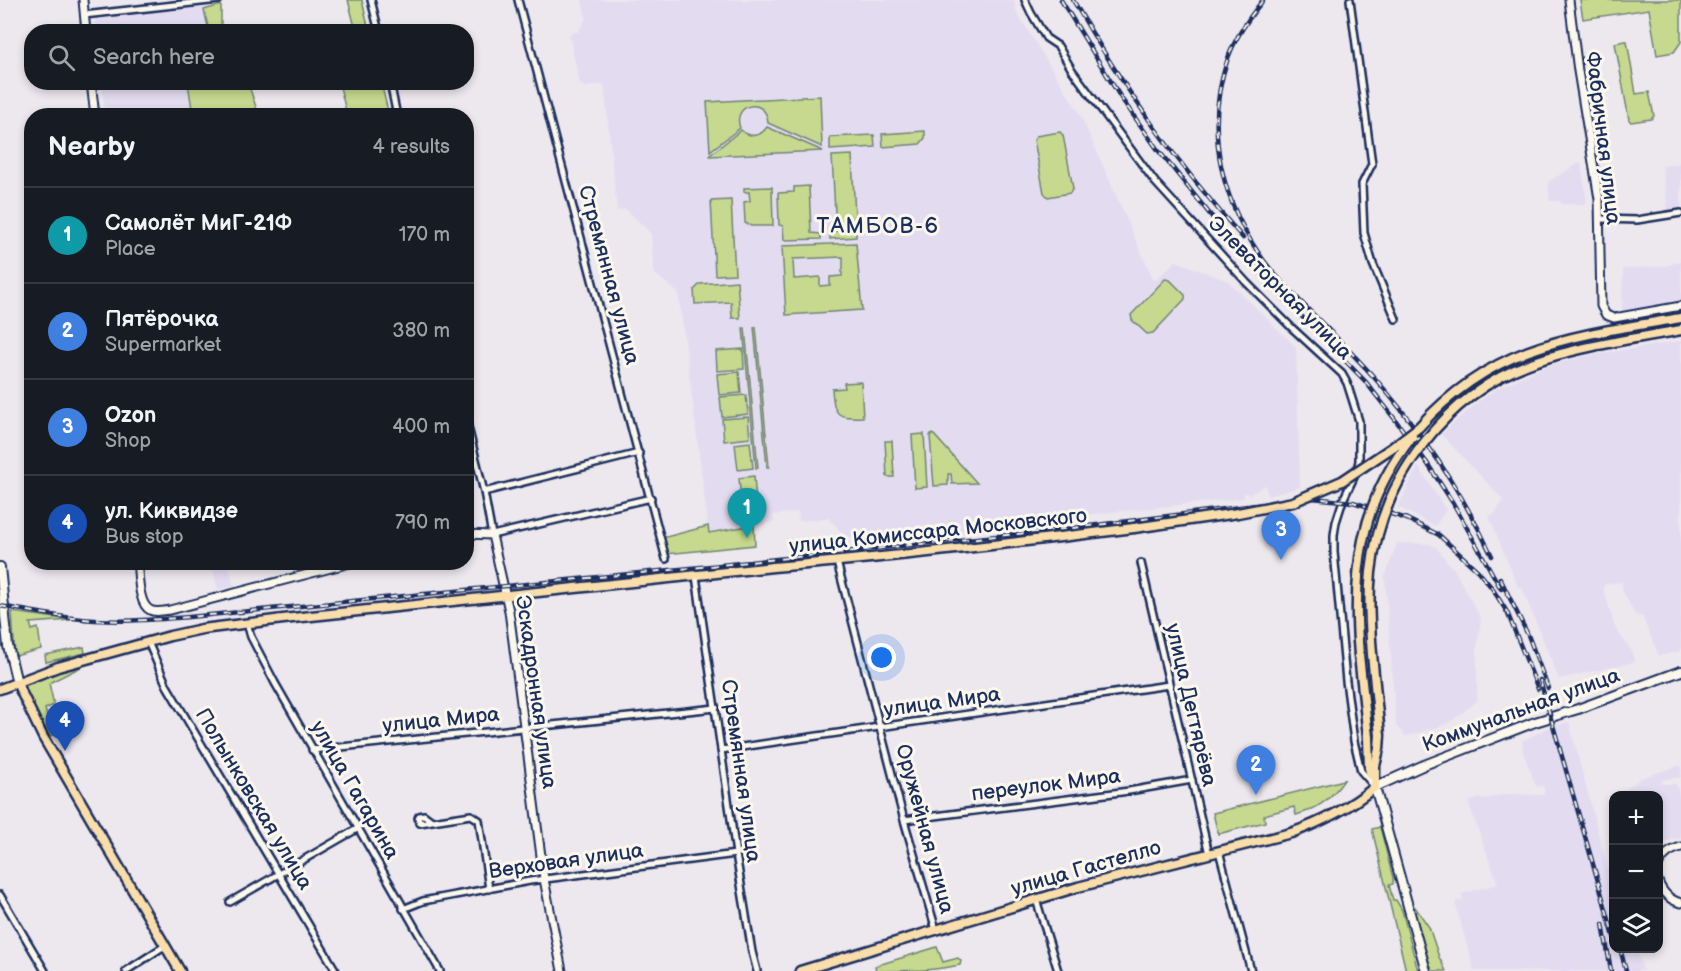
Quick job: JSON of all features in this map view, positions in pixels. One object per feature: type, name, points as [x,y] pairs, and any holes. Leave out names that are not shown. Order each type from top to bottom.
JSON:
[{"type":"main road","points":[[1426,971],[1369,768],[1356,604],[1358,564],[1365,532],[1382,484],[1419,427],[1463,386],[1484,372],[1541,346],[1571,338],[1681,318]]},
{"type":"main road","points":[[1375,787],[1375,766],[1380,748],[1380,735],[1372,654],[1370,587],[1375,546],[1381,523],[1390,499],[1409,462],[1455,410],[1478,392],[1519,368],[1577,350],[1681,330]]},
{"type":"main road","name":"улица Комиссара Московского","points":[[0,689],[58,667],[202,629],[1035,540],[1239,513],[1293,502],[1342,481],[1419,427]]},
{"type":"main road","points":[[0,567],[8,646],[17,682],[43,736],[180,971]]},
{"type":"main road","name":"Коммунальная улица","points":[[1375,787],[1397,776],[1535,722],[1578,709],[1681,671]]},
{"type":"main road","name":"улица Гастелло","points":[[800,971],[1123,874],[1291,833],[1312,826],[1352,804],[1375,787]]},
{"type":"street","points":[[83,0],[85,24]]},
{"type":"street","points":[[84,15],[219,0]]},
{"type":"street","points":[[371,0],[377,24]]},
{"type":"street","name":"Стремянная улица","points":[[518,0],[666,559]]},
{"type":"street","name":"Элеваторная улица","points":[[1025,0],[1046,38],[1058,46],[1072,70],[1155,182],[1247,283],[1342,374],[1347,383],[1359,421],[1359,461],[1336,522],[1334,552],[1354,741],[1361,771],[1375,787]]},
{"type":"street","points":[[1350,0],[1372,164],[1362,184],[1364,233],[1373,264],[1396,319]]},
{"type":"street","name":"Фабричная улица","points":[[1569,0],[1599,199],[1601,306],[1606,315],[1614,318],[1681,306]]},
{"type":"street","points":[[92,90],[94,108]]},
{"type":"street","points":[[392,90],[395,108]]},
{"type":"street","points":[[1600,219],[1637,220],[1681,213]]},
{"type":"street","name":"Эскадронная улица","points":[[474,451],[506,596],[544,879],[562,971]]},
{"type":"street","points":[[484,492],[639,453]]},
{"type":"street","points":[[474,534],[492,535],[651,498]]},
{"type":"street","name":"Оружейная улица","points":[[837,562],[904,820],[936,930]]},
{"type":"street","name":"улица Дегтярёва","points":[[1141,563],[1209,854]]},
{"type":"street","points":[[138,570],[141,599],[153,612],[170,610],[323,570]]},
{"type":"street","name":"Стремянная улица","points":[[696,576],[736,854],[757,971]]},
{"type":"street","name":"улица Гагарина","points":[[247,623],[251,637],[268,671],[440,971]]},
{"type":"street","name":"Полынковская улица","points":[[148,642],[167,686],[336,971]]},
{"type":"street","name":"улица Мира","points":[[721,750],[1169,685]]},
{"type":"street","name":"улица Мира","points":[[312,750],[716,708]]},
{"type":"street","name":"переулок Мира","points":[[904,820],[1129,791],[1192,780]]},
{"type":"street","points":[[432,821],[471,815],[479,820],[489,889]]},
{"type":"street","points":[[230,902],[357,829]]},
{"type":"street","points":[[1663,857],[1672,850],[1681,847]]},
{"type":"street","points":[[1219,851],[1251,971]]},
{"type":"street","name":"Верховая улица","points":[[403,909],[423,901],[544,879],[736,854]]},
{"type":"street","points":[[1663,892],[1681,903]]},
{"type":"street","points":[[0,895],[45,971]]},
{"type":"street","points":[[1036,899],[1058,971]]},
{"type":"street","points":[[126,971],[166,945]]},
{"type":"shaded area","points":[[582,0],[1014,0],[1017,13],[1080,114],[1154,281],[1176,261],[1228,281],[1296,347],[1300,487],[1268,496],[1265,485],[1249,495],[1244,492],[1244,498],[1001,524],[995,529],[930,536],[846,537],[828,518],[799,521],[798,512],[773,515],[774,522],[709,534],[678,293],[654,273],[651,234],[626,209],[617,211],[604,84],[585,87],[580,84],[569,34],[579,31],[586,18]]},
{"type":"shaded area","points":[[215,3],[220,24],[96,24],[95,17]]},
{"type":"shaded area","points":[[103,90],[235,90],[238,108],[104,108]]},
{"type":"shaded area","points":[[1581,162],[1587,204],[1562,204],[1560,201],[1550,201],[1548,182]]},
{"type":"shaded area","points":[[1681,163],[1681,208],[1668,210],[1662,166]]},
{"type":"shaded area","points":[[1681,261],[1681,302],[1624,313],[1622,311],[1623,269],[1665,266]]},
{"type":"shaded area","points":[[1681,341],[1681,651],[1659,656],[1642,616],[1637,616],[1633,611],[1622,589],[1622,582],[1606,584],[1603,587],[1615,628],[1632,651],[1634,662],[1559,679],[1489,516],[1495,513],[1503,500],[1441,434],[1479,401],[1498,388],[1552,364],[1591,355]]},
{"type":"shaded area","points":[[1418,466],[1446,510],[1435,526],[1398,507]]},
{"type":"shaded area","points":[[1397,543],[1432,544],[1436,547],[1453,567],[1481,619],[1477,646],[1477,701],[1452,721],[1434,729],[1406,736],[1396,726],[1385,577]]},
{"type":"shaded area","points":[[213,570],[230,570],[234,586],[218,590]]},
{"type":"shaded area","points":[[1569,722],[1609,873],[1609,953],[1638,953],[1643,971],[1474,971],[1455,902],[1463,900],[1461,894],[1498,884],[1468,802],[1506,794],[1544,795],[1544,787],[1536,786],[1523,752],[1522,741],[1548,728]]},
{"type":"shaded area","points":[[1681,765],[1681,777],[1661,780],[1662,784],[1676,784],[1681,802],[1681,838],[1663,842],[1663,791],[1624,791],[1641,778]]},
{"type":"green space","points":[[348,0],[362,0],[367,24],[354,24]]},
{"type":"green space","points":[[1580,0],[1681,0],[1681,42],[1674,52],[1657,55],[1649,9],[1583,19]]},
{"type":"green space","points":[[221,5],[221,24],[207,24],[204,10]]},
{"type":"green space","points":[[1627,41],[1636,94],[1649,92],[1654,116],[1651,119],[1631,122],[1629,120],[1615,43]]},
{"type":"green space","points":[[189,90],[250,90],[256,108],[192,108]]},
{"type":"green space","points":[[341,90],[383,90],[387,108],[345,108]]},
{"type":"green space","points":[[820,96],[822,147],[768,123],[762,109],[750,106],[740,113],[740,128],[710,151],[707,102]]},
{"type":"green space","points":[[767,127],[823,151],[710,156],[741,130],[755,135]]},
{"type":"green space","points":[[925,131],[925,138],[920,144],[883,147],[882,134]]},
{"type":"green space","points":[[1060,132],[1063,135],[1073,188],[1070,193],[1048,197],[1044,193],[1034,140],[1036,136]]},
{"type":"green space","points":[[874,135],[875,147],[830,150],[830,137]]},
{"type":"green space","points":[[852,155],[856,237],[830,239],[830,232],[836,231],[832,156]]},
{"type":"green space","points":[[809,186],[811,233],[821,234],[821,239],[784,240],[783,226],[779,225],[778,193],[794,192],[794,187]]},
{"type":"green space","points":[[772,187],[773,226],[751,226],[745,223],[744,202],[750,201],[749,192],[744,192],[744,188]]},
{"type":"green space","points":[[731,200],[735,274],[715,275],[711,201]]},
{"type":"green space","points":[[856,243],[862,310],[786,315],[782,246]],"holes":[[[843,257],[842,276],[830,277],[830,285],[820,286],[820,277],[794,279],[793,259]]]},
{"type":"green space","points":[[1165,279],[1170,280],[1185,295],[1185,299],[1153,333],[1147,334],[1132,320],[1131,315]]},
{"type":"green space","points":[[737,281],[740,318],[732,318],[731,302],[695,304],[694,290],[700,284]]},
{"type":"green space","points":[[754,327],[756,327],[769,467],[767,467]]},
{"type":"green space","points":[[743,328],[745,328],[758,468],[756,468]]},
{"type":"green space","points":[[743,349],[744,369],[717,371],[716,351]]},
{"type":"green space","points":[[739,372],[741,393],[719,395],[717,374]]},
{"type":"green space","points":[[861,382],[863,417],[847,417],[838,414],[832,389],[845,388],[844,383]]},
{"type":"green space","points":[[746,395],[748,414],[722,417],[720,397]]},
{"type":"green space","points":[[748,417],[750,438],[724,441],[722,419]]},
{"type":"green space","points":[[924,434],[927,487],[915,488],[912,435]]},
{"type":"green space","points":[[931,434],[977,483],[952,484],[951,474],[948,474],[948,485],[934,486]]},
{"type":"green space","points":[[885,441],[892,441],[894,477],[887,477]]},
{"type":"green space","points":[[750,442],[753,468],[738,470],[735,444]]},
{"type":"green space","points":[[754,476],[756,502],[741,503],[739,478]]},
{"type":"green space","points":[[754,525],[755,545],[666,554],[662,538],[708,526],[709,533]]},
{"type":"green space","points":[[12,612],[71,620],[30,623],[32,630],[38,628],[41,649],[15,656]]},
{"type":"green space","points":[[84,647],[85,653],[46,662],[45,655]]},
{"type":"green space","points":[[81,665],[49,683],[54,705],[45,709],[56,732],[51,736],[25,691],[26,684],[32,679]]},
{"type":"green space","points":[[1344,780],[1329,798],[1311,810],[1296,815],[1294,807],[1264,815],[1265,822],[1218,834],[1213,813]]},
{"type":"green space","points":[[1380,827],[1393,878],[1393,884],[1389,885],[1393,900],[1396,900],[1402,910],[1418,971],[1406,971],[1372,829]]},
{"type":"green space","points":[[1415,907],[1429,927],[1446,971],[1432,971],[1414,911]]},
{"type":"green space","points":[[937,947],[943,962],[958,958],[961,961],[960,965],[929,970],[876,971],[875,966]]},
{"type":"railway","points":[[1061,0],[1121,98],[1158,150],[1270,284],[1365,381],[1394,418],[1453,503],[1501,589]]},
{"type":"railway","points":[[1073,0],[1091,32],[1152,124],[1243,238]]},
{"type":"railway","points":[[1263,0],[1235,42],[1220,86],[1217,114],[1218,142],[1229,196],[1240,222],[1271,270],[1372,375],[1407,417],[1453,484],[1492,556]]},
{"type":"railway","points":[[0,606],[88,620],[189,617],[1073,528],[1311,498],[1353,502],[1407,519],[1439,535],[1478,571],[1492,588],[1507,612],[1538,689]]},
{"type":"railway","points":[[1500,578],[1528,635],[1548,688]]},
{"type":"railway","points":[[1540,680],[1609,920]]},
{"type":"railway","points":[[1603,924],[1611,971]]},
{"type":"railway","points":[[1621,953],[1626,971]]},
{"type":"place","name":"Самолёт МиГ-21Ф","points":[[747,538]]},
{"type":"place","name":"Ozon","points":[[1281,560]]},
{"type":"place","name":"ул. Киквидзе","points":[[65,751]]},
{"type":"place","name":"Пятёрочка","points":[[1256,795]]},
{"type":"district","name":"ТАМБОВ-6","points":[[878,226]]}]
